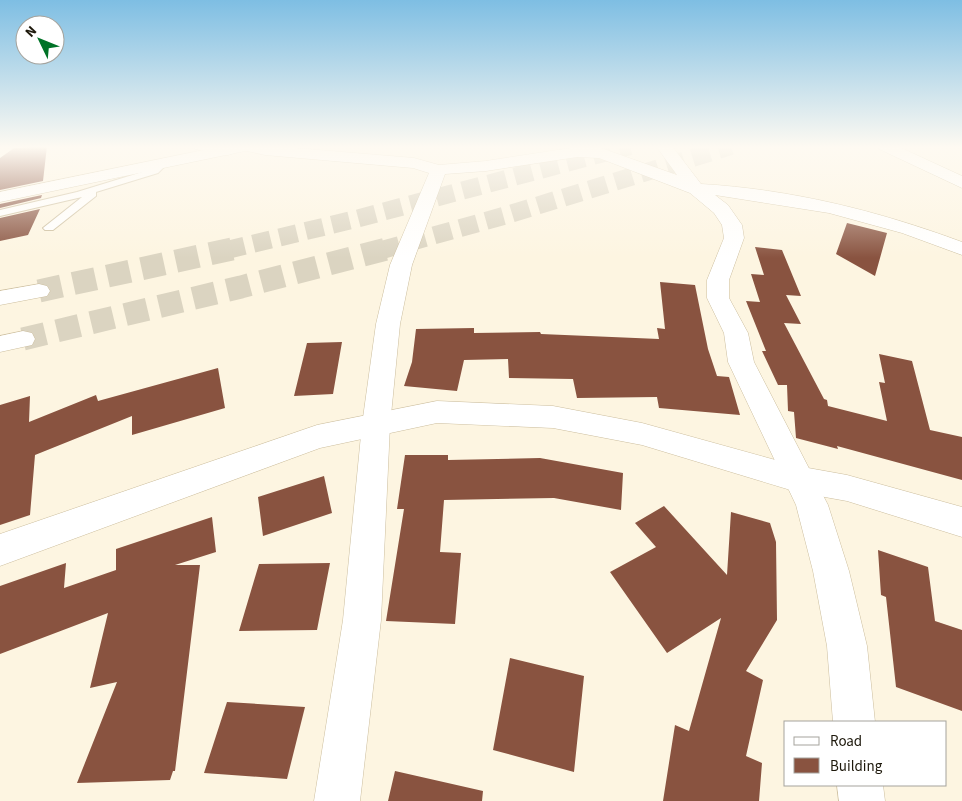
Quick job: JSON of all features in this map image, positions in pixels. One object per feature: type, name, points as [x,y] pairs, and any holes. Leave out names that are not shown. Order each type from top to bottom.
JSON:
[{"type":"main road","points":[[0,197],[65,183]]},
{"type":"main road","points":[[337,801],[362,620],[376,425],[388,324],[401,265],[433,183]]},
{"type":"main road","points":[[683,183],[696,189],[730,191],[830,208],[909,230],[962,249]]},
{"type":"main road","points":[[692,183],[721,209],[732,225],[734,238],[718,280],[718,298],[736,332],[741,362],[812,506],[831,571],[847,646],[854,721]]},
{"type":"main road","points":[[0,298],[39,291]]},
{"type":"main road","points":[[0,550],[317,437],[437,412],[553,417],[642,434],[798,479],[846,488],[962,522]]},
{"type":"main road","points":[[860,786],[862,801]]},
{"type":"lane","points":[[0,213],[116,183]]},
{"type":"lane","points":[[48,228],[98,189]]},
{"type":"building","points":[[0,183],[32,183],[0,190]]},
{"type":"building","points":[[42,195],[41,198],[0,208],[0,204]]},
{"type":"building","points":[[40,209],[28,235],[0,241],[0,218]]},
{"type":"building","points":[[847,223],[887,233],[875,276],[836,254]]},
{"type":"building","points":[[755,247],[782,250],[801,296],[786,295],[801,324],[784,323],[824,399],[827,400],[828,406],[887,421],[879,382],[885,383],[879,354],[912,361],[930,430],[962,437],[962,480],[837,446],[838,449],[796,438],[794,412],[788,411],[787,385],[778,385],[762,351],[766,351],[746,301],[760,302],[751,274],[764,275]]},
{"type":"building","points":[[660,282],[695,285],[708,349],[717,376],[729,377],[740,415],[659,408],[657,397],[577,398],[573,379],[509,378],[508,359],[464,360],[457,391],[404,386],[412,362],[416,329],[474,328],[474,333],[540,332],[541,334],[659,339],[657,328],[665,329]]},
{"type":"building","points":[[342,342],[333,394],[294,396],[307,343]]},
{"type":"building","points":[[218,368],[225,408],[132,435],[132,416],[35,455],[30,515],[0,525],[0,405],[30,396],[29,422],[96,395],[98,401]]},
{"type":"building","points":[[405,455],[448,455],[448,460],[540,458],[623,473],[621,510],[554,498],[444,500],[440,552],[461,553],[455,624],[386,621],[404,509],[397,509]]},
{"type":"building","points":[[324,476],[332,513],[263,536],[258,497]]},
{"type":"building","points":[[664,506],[727,575],[731,512],[770,523],[776,542],[777,620],[746,671],[763,680],[746,756],[762,763],[759,801],[663,801],[675,725],[689,731],[721,618],[667,653],[610,572],[656,547],[635,523]]},
{"type":"building","points":[[212,517],[216,552],[175,565],[200,565],[175,771],[173,771],[170,780],[77,783],[117,682],[90,688],[108,613],[0,654],[0,586],[66,563],[64,588],[116,570],[116,549]]},
{"type":"building","points":[[878,550],[928,567],[935,621],[962,630],[962,711],[896,687],[886,597],[881,595]]},
{"type":"building","points":[[330,563],[317,630],[239,631],[259,564]]},
{"type":"building","points":[[510,658],[584,676],[574,772],[493,750]]},
{"type":"building","points":[[227,702],[305,707],[287,779],[204,773]]},
{"type":"building","points":[[395,771],[483,791],[482,801],[388,801]]},
{"type":"tunnel","points":[[227,250],[352,220],[490,183]]},
{"type":"tunnel","points":[[382,250],[507,215],[610,183]]},
{"type":"tunnel","points":[[39,291],[232,249]]},
{"type":"tunnel","points":[[23,339],[241,287],[386,249]]}]
